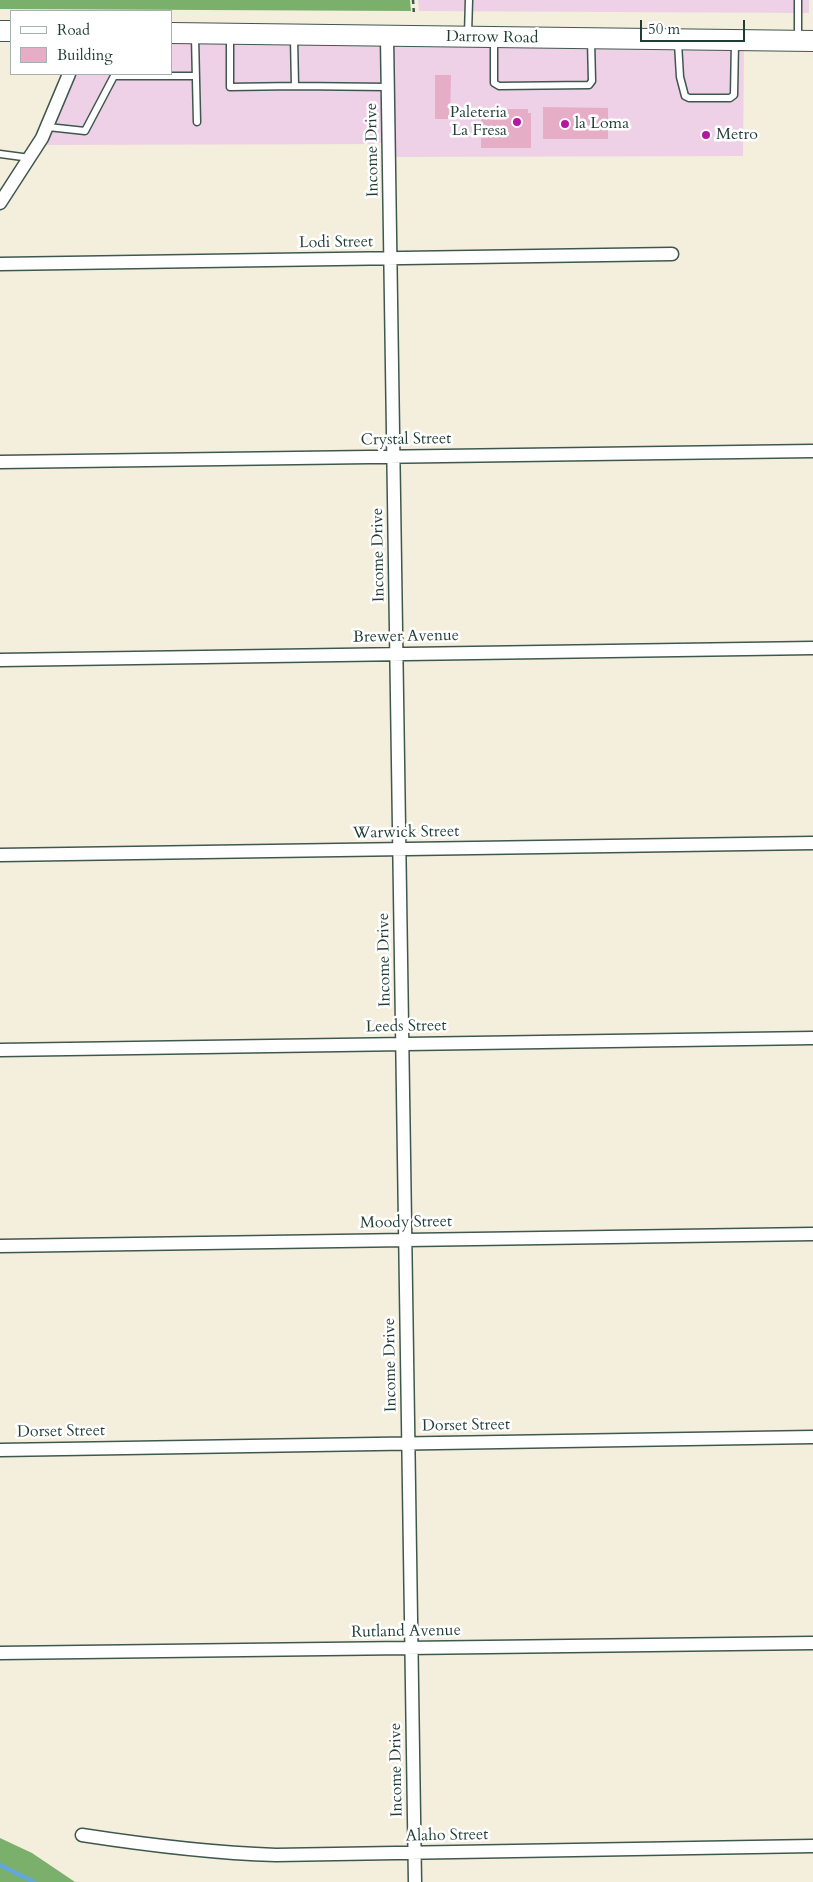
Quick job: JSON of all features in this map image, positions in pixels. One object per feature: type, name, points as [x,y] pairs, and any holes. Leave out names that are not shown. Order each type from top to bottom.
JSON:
[{"type":"main road","name":"Darrow Road","points":[[172,33],[806,41]]},
{"type":"street","name":"Income Drive","points":[[387,37],[415,1882]]},
{"type":"street","points":[[0,203],[48,127],[69,75]]},
{"type":"street","name":"Lodi Street","points":[[0,264],[672,254]]},
{"type":"street","name":"Crystal Street","points":[[0,462],[394,455],[813,451]]},
{"type":"street","name":"Brewer Avenue","points":[[0,660],[813,648]]},
{"type":"street","name":"Warwick Street","points":[[0,855],[813,843]]},
{"type":"street","name":"Leeds Street","points":[[0,1050],[813,1038]]},
{"type":"street","name":"Moody Street","points":[[0,1246],[813,1234]]},
{"type":"street","name":"Dorset Street","points":[[0,1450],[813,1437]]},
{"type":"street","name":"Rutland Avenue","points":[[0,1654],[813,1642]]},
{"type":"street","name":"Alaho Street","points":[[82,1835],[222,1854],[276,1855],[813,1846]]},
{"type":"lane","points":[[468,37],[469,0]]},
{"type":"lane","points":[[798,0],[806,41]]},
{"type":"lane","points":[[195,33],[197,122]]},
{"type":"lane","points":[[230,34],[230,87],[388,87]]},
{"type":"lane","points":[[294,35],[295,86]]},
{"type":"lane","points":[[494,38],[494,83],[499,86],[589,85],[592,81],[591,39]]},
{"type":"lane","points":[[677,40],[680,77],[685,96],[689,98],[730,98],[734,95],[735,41]]},
{"type":"lane","points":[[48,127],[85,131],[114,76],[196,76]]},
{"type":"lane","points":[[0,154],[30,158]]},
{"type":"path","points":[[413,0],[414,16]]},
{"type":"shaded area","points":[[418,0],[809,0],[809,13],[419,11]]},
{"type":"shaded area","points":[[172,33],[744,41],[743,156],[389,157],[389,141],[375,144],[37,145],[69,75],[172,75]]},
{"type":"green space","points":[[0,0],[410,0],[411,11],[0,9]]},
{"type":"green space","points":[[0,1838],[32,1853],[75,1882],[0,1882]]},
{"type":"building","points":[[435,75],[451,75],[450,119],[435,119]]},
{"type":"building","points":[[543,107],[608,108],[608,139],[543,139]]},
{"type":"building","points":[[484,109],[528,109],[528,113],[531,113],[531,148],[481,148],[481,114],[484,114]]},
{"type":"waterway","points":[[0,1865],[34,1882]]},
{"type":"place","name":"Paleteria La Fresa","points":[[517,122]]},
{"type":"place","name":"la Loma","points":[[565,124]]},
{"type":"place","name":"Metro","points":[[706,135]]}]
